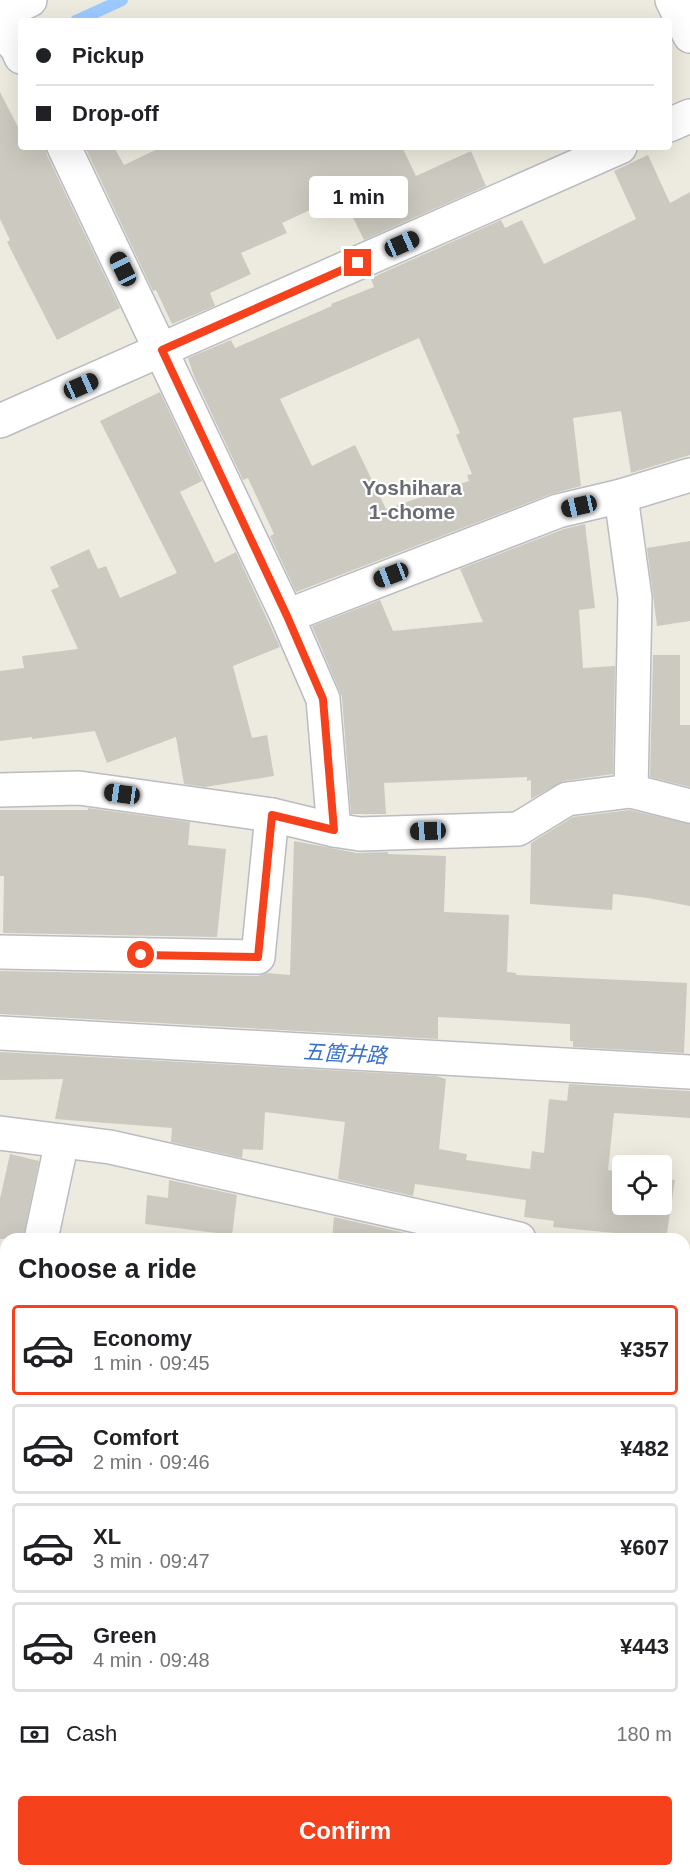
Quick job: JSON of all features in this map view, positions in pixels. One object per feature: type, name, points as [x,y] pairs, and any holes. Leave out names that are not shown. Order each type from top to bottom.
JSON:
[{"type":"street","points":[[0,14],[30,0]]},
{"type":"street","points":[[672,0],[690,36]]},
{"type":"street","points":[[0,29],[18,50]]},
{"type":"street","points":[[672,124],[690,116]]},
{"type":"street","points":[[65,150],[287,616],[323,699],[334,830]]},
{"type":"street","points":[[0,421],[613,150]]},
{"type":"street","points":[[287,616],[558,511],[621,496],[690,475]]},
{"type":"street","points":[[621,496],[635,598],[631,791]]},
{"type":"street","points":[[0,790],[79,788],[272,815],[360,834],[518,829],[567,799],[631,791],[690,806]]},
{"type":"street","points":[[0,952],[258,957],[272,815]]},
{"type":"street","points":[[0,1033],[690,1072]]},
{"type":"street","points":[[0,1133],[110,1147],[492,1233]]},
{"type":"street","points":[[42,1233],[62,1141]]},
{"type":"building","points":[[0,92],[18,127],[18,150],[46,150],[120,308],[57,340],[7,242],[10,240],[0,219]]},
{"type":"building","points":[[86,150],[116,150],[124,165],[156,150],[403,150],[416,176],[471,151],[486,186],[364,240],[342,195],[282,223],[287,233],[241,253],[251,274],[210,293],[215,306],[172,324],[156,290],[153,291]]},
{"type":"building","points":[[648,155],[670,203],[690,192],[690,455],[631,473],[621,411],[573,418],[581,486],[551,494],[296,592],[270,536],[274,534],[248,478],[243,480],[194,376],[188,358],[231,340],[235,348],[332,306],[331,304],[374,287],[371,279],[380,274],[501,220],[505,228],[522,220],[544,264],[636,219],[614,171]],"holes":[[[419,338],[460,433],[456,435],[472,474],[467,475],[469,481],[386,509],[355,445],[312,466],[280,399]]]},
{"type":"building","points":[[160,392],[202,481],[180,492],[215,563],[236,552],[280,647],[233,666],[252,738],[267,735],[274,776],[205,787],[184,784],[176,737],[107,763],[95,731],[0,741],[0,671],[24,668],[22,656],[78,649],[51,590],[59,587],[50,567],[89,549],[98,569],[106,566],[120,598],[177,573],[100,421]]},
{"type":"building","points":[[585,524],[595,608],[579,610],[583,668],[615,666],[613,774],[564,781],[531,799],[531,780],[527,781],[527,777],[384,783],[386,814],[351,814],[342,697],[312,626],[380,600],[393,631],[483,622],[460,569],[564,529]]},
{"type":"building","points":[[690,541],[690,621],[657,626],[647,548]]},
{"type":"building","points":[[653,655],[680,655],[680,725],[690,725],[690,787],[650,777]]},
{"type":"building","points":[[88,808],[190,822],[188,845],[226,849],[217,937],[3,933],[4,876],[0,876],[0,810],[88,810]]},
{"type":"building","points":[[630,810],[690,824],[690,906],[613,894],[612,910],[530,904],[531,843],[573,817]]},
{"type":"building","points":[[294,841],[357,853],[388,852],[388,854],[446,856],[444,912],[509,915],[507,972],[516,973],[516,975],[687,983],[684,1053],[573,1047],[573,1041],[570,1041],[570,1024],[438,1017],[438,1039],[0,1014],[0,971],[290,975]]},
{"type":"building","points":[[0,1052],[436,1076],[446,1079],[439,1149],[467,1154],[466,1160],[530,1169],[532,1151],[544,1153],[549,1099],[567,1101],[569,1084],[690,1091],[690,1118],[614,1113],[608,1170],[612,1171],[612,1215],[670,1215],[667,1233],[614,1233],[553,1227],[554,1221],[524,1217],[526,1200],[415,1184],[413,1196],[338,1179],[345,1122],[265,1112],[263,1150],[243,1149],[242,1158],[171,1142],[172,1128],[55,1119],[63,1079],[0,1080]]},
{"type":"building","points":[[10,1154],[39,1161],[24,1233],[0,1233],[0,1199]]},
{"type":"building","points":[[169,1180],[237,1195],[232,1233],[145,1224],[147,1195],[168,1198]]},
{"type":"building","points":[[672,1180],[675,1180],[672,1200]]},
{"type":"building","points":[[334,1217],[405,1233],[333,1233]]},
{"type":"waterway","points":[[83,18],[122,0]]},
{"type":"district","name":"Yoshihara 1-chome","points":[[412,500]]},
{"type":"route","points":[[141,955],[258,957],[272,815],[334,830],[323,699],[287,616],[162,350],[358,263]]},
{"type":"water label","name":"五箇井路","points":[[345,1054]]}]
